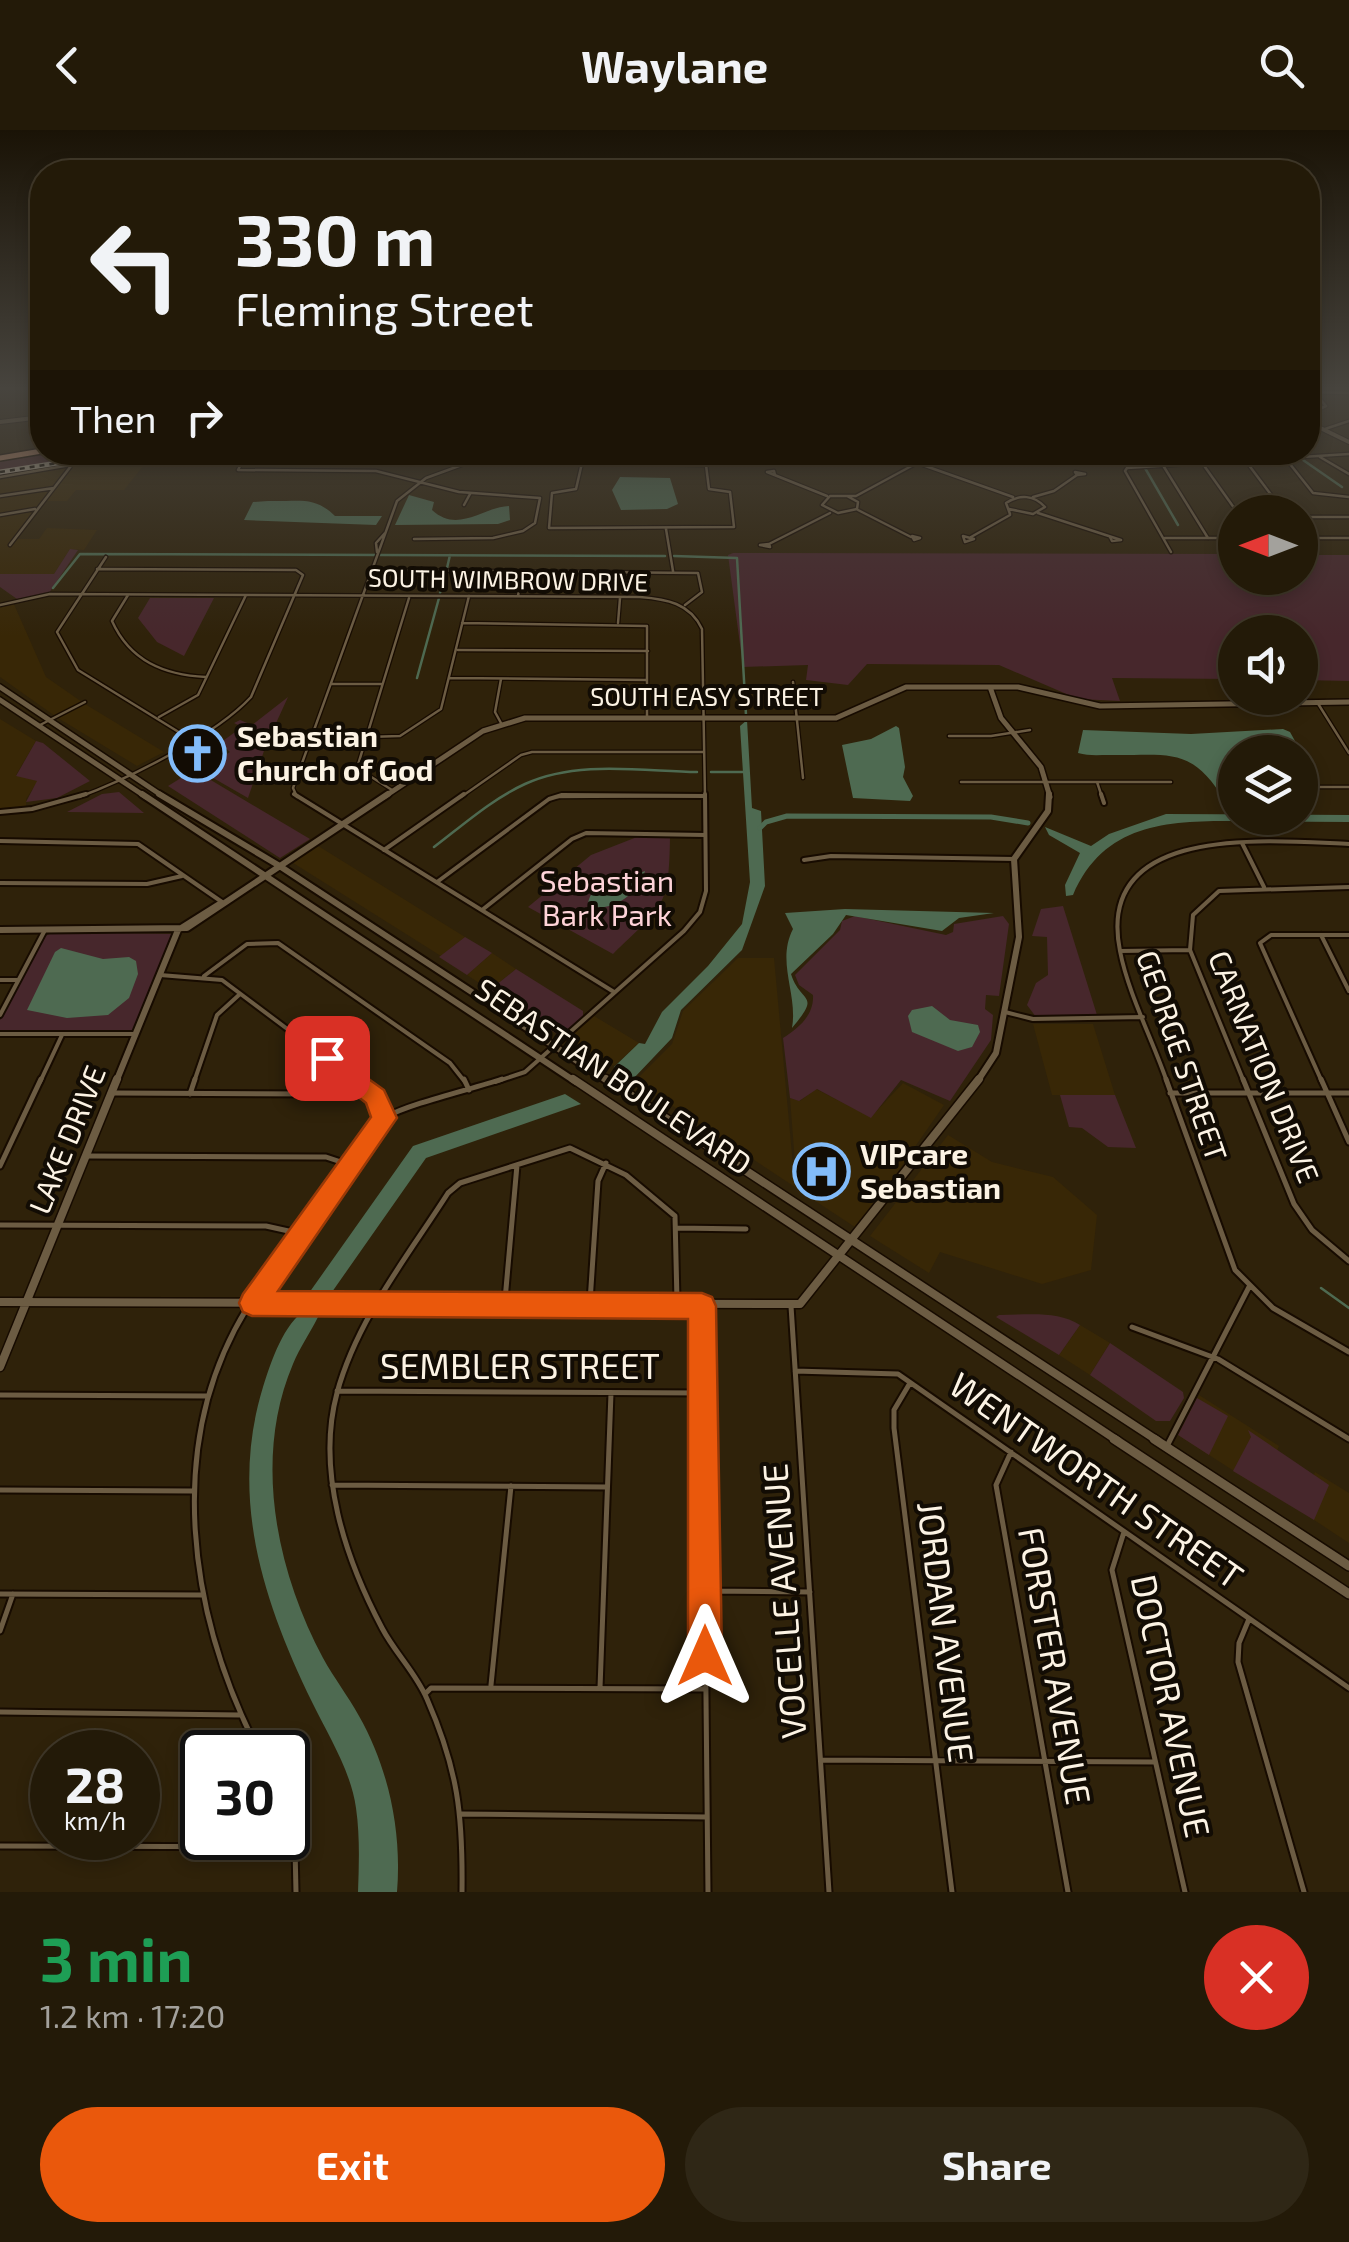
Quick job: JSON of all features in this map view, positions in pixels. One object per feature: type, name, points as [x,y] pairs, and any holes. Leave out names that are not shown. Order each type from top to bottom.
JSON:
[{"type":"street","points":[[0,477],[37,471]]},
{"type":"street","points":[[10,545],[67,471]]},
{"type":"street","points":[[377,471],[470,494],[539,496],[535,523],[506,536],[414,539]]},
{"type":"street","points":[[376,542],[384,533],[397,501],[419,482],[446,471]]},
{"type":"street","points":[[580,471],[576,489],[552,493],[550,528],[734,527],[730,492],[709,489],[707,471]]},
{"type":"street","points":[[775,475],[822,498],[856,497],[899,471]]},
{"type":"street","points":[[941,471],[1002,496],[1010,511]]},
{"type":"street","points":[[1126,471],[1171,552]]},
{"type":"street","points":[[1167,471],[1208,538]]},
{"type":"street","points":[[1209,471],[1225,495]]},
{"type":"street","points":[[1255,471],[1272,495]]},
{"type":"street","points":[[1295,471],[1313,493],[1349,497]]},
{"type":"street","points":[[1002,496],[1041,498],[1078,475]]},
{"type":"street","points":[[0,496],[54,488]]},
{"type":"street","points":[[464,505],[470,494]]},
{"type":"street","points":[[856,497],[859,511]]},
{"type":"street","points":[[1007,500],[1013,497]]},
{"type":"street","points":[[822,498],[825,511]]},
{"type":"street","points":[[1041,498],[1049,514]]},
{"type":"street","points":[[0,515],[37,509]]},
{"type":"street","points":[[1038,513],[1044,509]]},
{"type":"street","points":[[769,544],[825,511],[859,511],[911,537]]},
{"type":"street","points":[[971,537],[1010,511],[1049,514],[1110,538]]},
{"type":"street","points":[[1318,517],[1349,517]]},
{"type":"street","points":[[666,529],[673,571]]},
{"type":"street","points":[[384,533],[384,542],[293,788],[294,795],[614,992]]},
{"type":"street","points":[[1164,538],[1218,538]]},
{"type":"street","points":[[1318,538],[1349,538]]},
{"type":"street","points":[[376,542],[384,542]]},
{"type":"street","points":[[376,542],[378,552]]},
{"type":"street","points":[[106,557],[57,628],[74,666],[190,738]]},
{"type":"street","points":[[0,812],[66,803],[128,774],[236,712],[251,697],[303,575],[296,570],[97,569]]},
{"type":"street","points":[[372,570],[693,571],[702,576],[702,592],[684,606]]},
{"type":"street","points":[[518,596],[522,571]]},
{"type":"street","name":"SOUTH WIMBROW DRIVE","points":[[0,605],[40,595],[80,594],[620,596],[658,598],[684,606],[702,628],[706,891],[700,912],[555,1048]]},
{"type":"street","points":[[128,595],[112,621],[126,649],[176,677],[206,677]]},
{"type":"street","points":[[157,718],[198,694],[246,595]]},
{"type":"street","points":[[392,790],[357,768],[410,596]]},
{"type":"street","points":[[367,737],[400,736],[438,712],[468,596]]},
{"type":"street","points":[[618,623],[620,596]]},
{"type":"street","points":[[462,623],[647,626],[646,718]]},
{"type":"street","points":[[456,650],[648,651]]},
{"type":"street","points":[[449,678],[647,680]]},
{"type":"street","points":[[501,679],[495,712],[501,723]]},
{"type":"street","points":[[793,682],[803,778]]},
{"type":"street","points":[[331,684],[382,684]]},
{"type":"street","name":"SEBASTIAN BOULEVARD","points":[[0,686],[128,774],[278,866],[1349,1566]]},
{"type":"street","points":[[0,1302],[791,1306],[810,1296],[986,1072],[996,1053],[1019,937],[1014,860],[1048,812],[1051,801],[1035,757],[1001,718],[990,687]]},
{"type":"street","name":"SOUTH EASY STREET","points":[[178,930],[501,723],[538,717],[847,716],[898,688],[1028,688],[1100,706],[1218,707]]},
{"type":"street","name":"SEBASTIAN BOULEVARD","points":[[0,700],[1349,1594]]},
{"type":"street","points":[[39,726],[84,702]]},
{"type":"street","name":"SOUTH EASY STREET","points":[[1318,702],[1349,702]]},
{"type":"street","points":[[1318,704],[1349,754]]},
{"type":"street","points":[[949,736],[1030,730]]},
{"type":"street","points":[[384,850],[521,755],[704,752]]},
{"type":"street","points":[[960,782],[1170,782]]},
{"type":"street","points":[[1097,782],[1104,803]]},
{"type":"street","points":[[1318,787],[1349,787]]},
{"type":"street","points":[[436,882],[550,799],[704,796]]},
{"type":"street","points":[[482,910],[572,839],[586,834],[705,834]]},
{"type":"street","points":[[0,842],[138,844],[222,902]]},
{"type":"street","points":[[1242,843],[1264,888]]},
{"type":"street","name":"GEORGE STREET","points":[[1249,1287],[1235,1270],[1224,1245],[1143,1018],[1120,950],[1116,914],[1133,877],[1152,861],[1176,851],[1242,843],[1349,844]]},
{"type":"street","points":[[804,860],[831,856],[1014,860]]},
{"type":"street","points":[[0,884],[147,884],[182,876]]},
{"type":"street","name":"CARNATION DRIVE","points":[[1349,887],[1219,891],[1202,900],[1191,916],[1187,933],[1190,950],[1294,1204],[1312,1230],[1349,1261]]},
{"type":"street","points":[[0,930],[178,930]]},
{"type":"street","points":[[0,1015],[45,930]]},
{"type":"street","name":"LAKE DRIVE","points":[[0,1367],[178,930]]},
{"type":"street","points":[[1349,936],[1270,935],[1260,943],[1349,1142]]},
{"type":"street","points":[[1321,935],[1349,991]]},
{"type":"street","points":[[204,976],[246,944],[268,940],[278,943],[450,1063],[460,1071],[469,1090]]},
{"type":"street","points":[[1120,950],[1190,950]]},
{"type":"street","points":[[160,976],[222,980],[375,1097],[384,1118]]},
{"type":"street","points":[[0,980],[18,980]]},
{"type":"street","points":[[190,1094],[216,1015],[240,994]]},
{"type":"street","points":[[1006,1012],[1033,1020],[1143,1018]]},
{"type":"street","points":[[0,1034],[136,1034]]},
{"type":"street","points":[[0,1166],[62,1035]]},
{"type":"street","points":[[248,1730],[200,1595],[193,1545],[192,1491],[208,1396],[252,1303],[384,1118],[525,1072],[555,1048]]},
{"type":"street","points":[[112,1094],[318,1094],[329,1091],[349,1075]]},
{"type":"street","points":[[1170,1093],[1349,1093]]},
{"type":"street","points":[[462,1892],[462,1814],[450,1763],[425,1694],[383,1629],[346,1541],[331,1486],[329,1454],[338,1391],[380,1304],[448,1193],[460,1183],[570,1148],[606,1163],[669,1208],[678,1228],[677,1306]]},
{"type":"street","points":[[86,1156],[326,1157],[350,1165]]},
{"type":"street","points":[[590,1305],[598,1182],[606,1163]]},
{"type":"street","points":[[504,1305],[517,1165]]},
{"type":"street","points":[[0,1225],[266,1226],[302,1234]]},
{"type":"street","points":[[678,1228],[746,1229]]},
{"type":"street","points":[[1167,1446],[1249,1287],[1273,1308],[1349,1352]]},
{"type":"street","points":[[702,1306],[708,1892]]},
{"type":"street","name":"VOCELLE AVENUE","points":[[791,1306],[829,1892]]},
{"type":"street","points":[[1132,1328],[1184,1341],[1214,1356],[1349,1439]]},
{"type":"street","name":"WENTWORTH STREET","points":[[796,1371],[885,1371],[910,1382],[1349,1688]]},
{"type":"street","name":"JORDAN AVENUE","points":[[910,1382],[894,1410],[894,1428],[952,1892]]},
{"type":"street","name":"SEMBLER STREET","points":[[338,1391],[702,1392]]},
{"type":"street","points":[[600,1688],[611,1393]]},
{"type":"street","points":[[0,1395],[208,1396]]},
{"type":"street","name":"FORSTER AVENUE","points":[[1011,1452],[996,1485],[1068,1892]]},
{"type":"street","points":[[331,1486],[607,1487]]},
{"type":"street","points":[[491,1686],[511,1486]]},
{"type":"street","points":[[0,1490],[192,1491]]},
{"type":"street","name":"DOCTOR AVENUE","points":[[1124,1532],[1112,1570],[1185,1892]]},
{"type":"street","points":[[705,1591],[810,1592]]},
{"type":"street","points":[[0,1594],[200,1595]]},
{"type":"street","points":[[0,1631],[13,1594]]},
{"type":"street","points":[[1249,1619],[1239,1644],[1238,1662],[1304,1892]]},
{"type":"street","points":[[425,1694],[431,1688],[491,1686],[706,1689]]},
{"type":"street","points":[[0,1712],[240,1715]]},
{"type":"street","points":[[821,1760],[1155,1762]]},
{"type":"street","points":[[462,1814],[707,1817]]},
{"type":"street","points":[[0,1846],[180,1847]]},
{"type":"street","points":[[296,1860],[296,1892]]},
{"type":"shaded area","points":[[64,471],[8,545],[16,539],[39,539],[47,528],[97,530],[84,550],[70,549],[54,574],[0,574],[0,476]]},
{"type":"shaded area","points":[[68,471],[139,471],[124,490],[76,490],[67,501],[45,501]]},
{"type":"shaded area","points":[[620,477],[670,478],[678,504],[667,509],[621,510],[612,490]]},
{"type":"shaded area","points":[[409,495],[434,502],[432,510],[451,520],[509,506],[510,520],[498,524],[395,525]]},
{"type":"shaded area","points":[[253,502],[320,505],[335,516],[382,516],[376,525],[244,520]]},
{"type":"shaded area","points":[[13,602],[46,677],[82,702],[55,716],[0,677],[0,606]]},
{"type":"shaded area","points":[[85,704],[164,752],[137,766],[58,718]]},
{"type":"shaded area","points":[[0,719],[36,741],[16,775],[38,781],[26,799],[26,808],[0,808]]},
{"type":"shaded area","points":[[747,720],[752,808],[761,811],[765,886],[742,950],[681,1010],[672,1038],[633,1079],[614,1067],[639,1043],[645,1044],[662,1012],[708,966],[742,924],[750,882],[740,726]]},
{"type":"shaded area","points":[[896,726],[905,767],[903,777],[913,796],[910,801],[853,798],[842,745],[871,739]]},
{"type":"shaded area","points":[[1283,729],[1292,735],[1218,735],[1218,790],[1201,770],[1176,757],[1078,753],[1083,730],[1191,734]]},
{"type":"shaded area","points":[[1166,814],[1218,814],[1218,822],[1170,824],[1124,838],[1104,851],[1073,895],[1066,896],[1065,885],[1080,853],[1049,835],[1045,827],[1091,846],[1109,834]]},
{"type":"shaded area","points":[[1318,815],[1349,815],[1349,822],[1318,822]]},
{"type":"shaded area","points":[[315,844],[465,937],[441,956],[290,861]]},
{"type":"shaded area","points":[[645,871],[637,887],[623,900],[605,907],[588,904],[595,890]]},
{"type":"shaded area","points":[[845,909],[994,913],[959,918],[942,931],[846,915],[833,934],[791,974],[808,1003],[792,1028],[787,954],[793,929],[785,913]]},
{"type":"shaded area","points":[[61,948],[103,959],[129,957],[136,961],[138,974],[129,998],[108,1015],[67,1018],[27,1010],[55,952]]},
{"type":"shaded area","points":[[492,953],[516,969],[490,990],[467,975]]},
{"type":"shaded area","points":[[738,958],[774,958],[795,1187],[635,1081],[672,1044],[683,1011]]},
{"type":"shaded area","points":[[932,1006],[950,1020],[978,1025],[980,1032],[972,1047],[958,1051],[912,1032],[908,1016],[912,1010]]},
{"type":"shaded area","points":[[594,1016],[639,1043],[614,1066],[569,1038]]},
{"type":"shaded area","points":[[1033,1024],[1093,1024],[1115,1095],[1052,1095]]},
{"type":"shaded area","points":[[903,1083],[944,1105],[858,1229],[797,1189],[790,1098],[800,1101],[816,1089],[871,1117]]},
{"type":"shaded area","points":[[565,1094],[581,1104],[426,1158],[332,1292],[310,1299],[309,1293],[413,1146]]},
{"type":"shaded area","points":[[948,1135],[992,1162],[1053,1177],[1097,1215],[1091,1270],[1042,1284],[940,1252],[929,1273],[870,1236]]},
{"type":"shaded area","points":[[307,1308],[316,1309],[318,1317],[293,1364],[274,1437],[275,1513],[282,1551],[307,1624],[369,1736],[386,1779],[395,1824],[397,1892],[358,1892],[359,1840],[353,1794],[279,1626],[256,1548],[249,1469],[253,1428],[275,1354],[291,1324]]},
{"type":"shaded area","points":[[1080,1325],[1110,1343],[1090,1375],[1059,1355]]},
{"type":"shaded area","points":[[1199,1395],[1279,1446],[1262,1489],[1178,1435]]},
{"type":"shaded area","points":[[1315,1472],[1349,1493],[1349,1543],[1299,1510]]},
{"type":"green space","points":[[0,471],[29,471],[0,476]]},
{"type":"green space","points":[[70,549],[78,550],[49,593],[17,599],[0,587],[0,574],[54,574]]},
{"type":"green space","points":[[1218,554],[1218,595],[1318,595],[1318,555],[1349,555],[1349,681],[1318,680],[1318,615],[1218,615],[1218,679],[1112,678],[1120,701],[1078,699],[999,665],[867,664],[848,685],[806,680],[808,665],[743,667],[728,555]]},
{"type":"green space","points":[[150,598],[214,598],[184,656],[157,642],[138,618]]},
{"type":"green space","points":[[288,697],[248,798],[201,771],[230,752],[220,743],[242,727],[234,723],[240,720],[252,725]]},
{"type":"green space","points":[[36,741],[90,781],[57,798],[26,802],[37,781],[16,776]]},
{"type":"green space","points":[[194,770],[310,839],[280,858],[168,786]]},
{"type":"green space","points":[[119,792],[144,813],[67,812],[102,794]]},
{"type":"green space","name":"Sebastian Bark Park","points":[[637,837],[670,837],[668,879],[653,915],[613,954],[528,907],[591,855]]},
{"type":"green space","points":[[1063,906],[1097,1015],[1036,1017],[1027,1005],[1036,983],[1048,975],[1047,937],[1032,936],[1041,909]]},
{"type":"green space","points":[[855,916],[946,935],[953,932],[954,924],[1003,916],[1009,924],[999,996],[986,995],[985,1009],[993,1015],[991,1040],[950,1101],[901,1080],[871,1118],[817,1089],[799,1101],[790,1098],[783,1038],[804,1020],[813,995],[799,985],[795,975],[840,930],[842,921]]},
{"type":"green space","points":[[54,932],[173,934],[133,1030],[0,1032],[0,1020],[43,937]]},
{"type":"green space","points":[[465,937],[492,953],[467,975],[439,957]]},
{"type":"green space","points":[[516,969],[583,1011],[583,1016],[560,1036],[490,990]]},
{"type":"green space","points":[[1060,1095],[1115,1095],[1136,1148],[1108,1147],[1082,1128],[1069,1127]]},
{"type":"green space","points":[[1051,1315],[1080,1325],[1059,1355],[996,1317]]},
{"type":"green space","points":[[1110,1343],[1183,1392],[1184,1398],[1170,1421],[1156,1421],[1090,1375]]},
{"type":"green space","points":[[1197,1398],[1228,1416],[1209,1455],[1178,1435]]},
{"type":"green space","points":[[1248,1430],[1329,1485],[1314,1520],[1233,1471],[1251,1437]]},
{"type":"waterway","points":[[1147,471],[1178,525]]},
{"type":"waterway","points":[[1319,471],[1342,487]]},
{"type":"waterway","points":[[53,588],[80,554],[450,555]]},
{"type":"waterway","points":[[447,568],[450,555]]},
{"type":"waterway","points":[[450,555],[665,556]]},
{"type":"waterway","points":[[674,556],[737,558],[746,715]]},
{"type":"waterway","points":[[440,593],[446,572]]},
{"type":"waterway","points":[[417,678],[439,598]]},
{"type":"waterway","points":[[434,847],[501,797],[545,777],[588,769],[697,772]]},
{"type":"waterway","points":[[711,772],[744,772]]},
{"type":"waterway","points":[[760,828],[766,822],[787,816],[991,817],[1028,823]]},
{"type":"waterway","points":[[1321,1288],[1349,1308]]},
{"type":"railway","points":[[0,472],[5,471]]},
{"type":"place","name":"Sebastian Church of God","points":[[198,754]]},
{"type":"place","name":"VIPcare Sebastian","points":[[821,1172]]},
{"type":"route","points":[[327,1058],[375,1097],[384,1118],[252,1303],[702,1306],[705,1656]]}]
